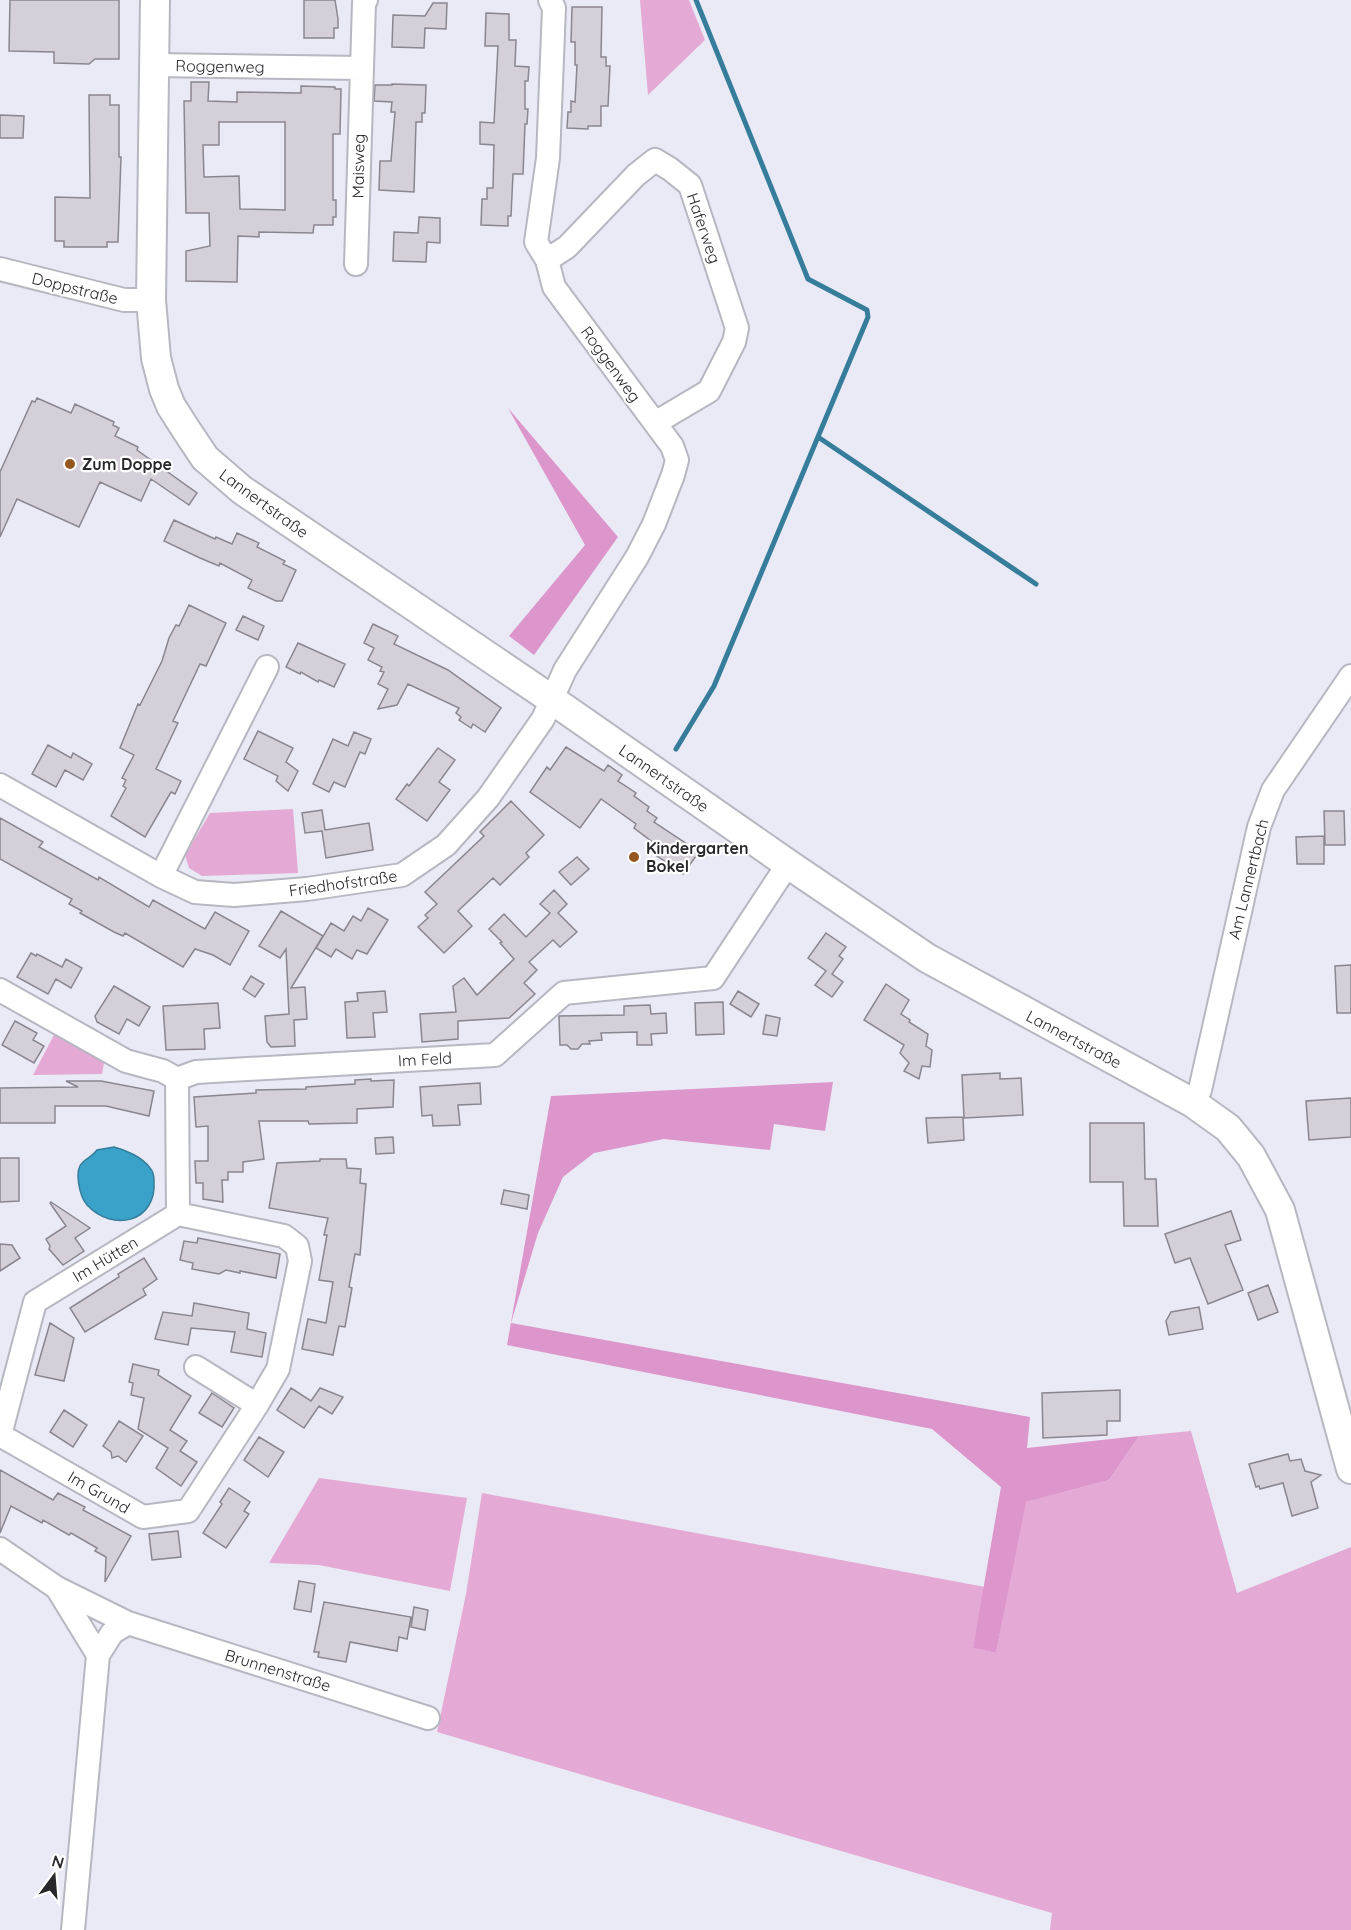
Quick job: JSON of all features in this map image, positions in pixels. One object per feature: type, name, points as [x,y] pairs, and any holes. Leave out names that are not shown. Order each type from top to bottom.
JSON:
[{"type":"street","name":"Lannertstraße","points":[[155,0],[151,300],[156,358],[171,406],[205,458],[242,490],[927,958],[1193,1103],[1228,1128],[1251,1156],[1280,1210],[1351,1466]]},
{"type":"street","points":[[361,68],[366,0]]},
{"type":"street","name":"Roggenweg","points":[[550,0],[555,8],[548,158],[536,242],[547,260],[554,287],[672,446],[677,460],[654,524],[637,557],[565,670],[551,699]]},
{"type":"street","name":"Roggenweg","points":[[154,65],[361,68]]},
{"type":"street","name":"Maisweg","points":[[356,264],[361,68]]},
{"type":"street","name":"Haferweg","points":[[547,260],[567,247],[636,175],[655,160],[690,185],[737,327],[734,342],[709,391],[655,423]]},
{"type":"street","name":"Doppstraße","points":[[0,268],[124,300],[151,300]]},
{"type":"street","points":[[161,876],[267,667]]},
{"type":"street","name":"Am Lannertbach","points":[[1193,1103],[1200,1090],[1259,827],[1274,790],[1351,676]]},
{"type":"street","name":"Friedhofstraße","points":[[0,785],[161,876],[195,892],[234,895],[307,889],[402,875],[446,845],[488,798],[543,719],[551,699]]},
{"type":"street","name":"Im Feld","points":[[177,1079],[196,1072],[495,1055],[564,993],[712,978],[788,864]]},
{"type":"street","points":[[0,990],[126,1061],[163,1071],[177,1079],[178,1214]]},
{"type":"street","name":"Im Grund","points":[[0,1435],[143,1517],[188,1511],[278,1369],[300,1261],[297,1246],[284,1236],[178,1214]]},
{"type":"street","name":"Im Hütten","points":[[0,1435],[35,1302],[178,1214]]},
{"type":"street","points":[[196,1367],[256,1406]]},
{"type":"street","name":"Brunnenstraße","points":[[0,1549],[57,1588],[128,1623],[428,1718]]},
{"type":"street","name":"Brunnenstraße","points":[[57,1588],[98,1655]]},
{"type":"street","points":[[74,1930],[98,1655],[112,1633],[128,1623]]},
{"type":"shaded area","points":[[640,0],[689,0],[705,40],[648,95]]},
{"type":"shaded area","points":[[508,408],[618,537],[534,655],[509,636],[585,545]]},
{"type":"shaded area","points":[[293,809],[298,873],[202,876],[189,868],[185,855],[210,813]]},
{"type":"shaded area","points":[[55,1033],[105,1057],[102,1074],[33,1075]]},
{"type":"shaded area","points":[[833,1082],[825,1131],[774,1124],[770,1150],[664,1139],[594,1153],[563,1177],[538,1233],[511,1323],[1030,1417],[1027,1448],[1139,1436],[1109,1480],[1026,1502],[996,1653],[973,1648],[1001,1487],[932,1429],[507,1345],[551,1096]]},
{"type":"shaded area","points":[[1191,1431],[1237,1593],[1351,1547],[1351,1930],[1050,1930],[1052,1913],[437,1732],[466,1594],[482,1493],[985,1587],[973,1648],[996,1653],[1025,1502],[1109,1480],[1139,1436]]},
{"type":"shaded area","points":[[319,1478],[467,1498],[450,1591],[319,1565],[269,1563]]},
{"type":"water","points":[[114,1147],[129,1152],[147,1164],[154,1181],[153,1195],[148,1206],[141,1214],[120,1221],[97,1214],[87,1205],[80,1190],[78,1177],[80,1166],[97,1150]]},
{"type":"building","points":[[10,0],[119,0],[119,59],[95,59],[89,64],[54,63],[54,52],[9,51]]},
{"type":"building","points":[[304,0],[335,0],[338,28],[334,28],[334,38],[304,38]]},
{"type":"building","points":[[433,3],[447,3],[446,29],[425,28],[424,48],[392,47],[393,15],[425,16]]},
{"type":"building","points":[[572,7],[602,7],[601,57],[606,57],[606,66],[610,66],[608,106],[601,106],[601,126],[588,126],[588,129],[567,128],[571,101],[575,102],[577,65],[575,65],[575,42],[571,42]]},
{"type":"building","points":[[486,13],[509,14],[509,40],[516,40],[515,66],[529,67],[528,81],[525,81],[525,109],[528,109],[527,124],[525,124],[523,174],[513,174],[511,216],[508,216],[508,226],[481,225],[482,199],[487,199],[487,188],[493,188],[494,145],[480,144],[480,122],[494,123],[498,46],[485,46]]},
{"type":"building","points":[[191,82],[209,82],[208,101],[237,102],[237,92],[301,93],[301,86],[341,89],[340,134],[333,134],[333,200],[336,200],[336,217],[333,217],[333,225],[314,225],[313,233],[259,232],[259,237],[238,236],[237,282],[186,281],[186,251],[210,246],[209,213],[186,213],[184,101],[191,101]],"holes":[[[219,122],[285,122],[285,210],[240,209],[239,176],[204,177],[203,145],[219,145]]]},
{"type":"building","points":[[375,85],[426,85],[425,113],[422,113],[422,122],[416,122],[414,192],[379,190],[380,161],[391,161],[395,112],[391,112],[392,102],[374,101]]},
{"type":"building","points":[[89,95],[110,95],[110,105],[119,105],[119,157],[121,157],[118,242],[107,242],[107,247],[64,247],[64,241],[55,241],[55,197],[90,198]]},
{"type":"building","points":[[0,115],[24,116],[23,138],[0,138]]},
{"type":"building","points":[[419,217],[440,218],[440,243],[427,242],[426,262],[393,261],[394,232],[418,233]]},
{"type":"building","name":"Zum Doppe","points":[[37,398],[71,413],[75,404],[114,422],[113,425],[119,428],[115,436],[138,447],[137,450],[197,493],[189,505],[151,479],[141,501],[100,482],[79,527],[17,499],[0,537],[0,472],[32,401],[35,402]]},
{"type":"building","points":[[174,520],[215,539],[216,537],[232,544],[237,533],[259,543],[257,547],[285,561],[283,564],[296,570],[282,601],[276,601],[248,588],[252,580],[220,563],[219,566],[164,541]]},
{"type":"building","points":[[189,605],[226,623],[206,666],[200,664],[173,721],[178,723],[156,769],[181,781],[175,794],[171,792],[145,837],[111,816],[126,788],[123,786],[126,780],[122,778],[134,755],[120,748],[138,704],[140,705],[162,661],[169,638],[176,625],[179,626]]},
{"type":"building","points":[[243,616],[264,626],[258,640],[236,630]]},
{"type":"building","points":[[373,624],[398,636],[394,644],[448,670],[501,708],[485,732],[473,724],[471,728],[459,720],[461,717],[456,713],[459,708],[408,684],[397,705],[378,709],[388,689],[378,684],[384,672],[380,671],[382,667],[368,660],[374,648],[364,643]]},
{"type":"building","points":[[298,643],[345,664],[334,687],[286,667]]},
{"type":"building","points":[[258,731],[293,748],[286,762],[298,771],[288,791],[276,781],[278,776],[244,759]]},
{"type":"building","points":[[354,732],[371,739],[365,754],[360,752],[345,787],[334,782],[329,792],[313,784],[333,739],[348,746]]},
{"type":"building","points":[[48,745],[71,758],[73,753],[92,764],[83,780],[65,770],[56,787],[32,774]]},
{"type":"building","points":[[566,747],[604,771],[608,765],[622,775],[618,781],[636,793],[634,796],[649,807],[647,811],[657,818],[654,822],[699,852],[683,874],[650,851],[655,844],[634,828],[636,824],[601,799],[580,828],[530,792],[547,767],[550,770]]},
{"type":"building","points":[[438,748],[455,760],[439,782],[450,790],[427,821],[396,799]]},
{"type":"building","points":[[511,801],[544,835],[526,853],[529,857],[500,885],[493,878],[458,911],[472,926],[444,953],[418,927],[428,918],[425,915],[437,904],[425,892],[484,836],[480,832]]},
{"type":"building","points":[[322,810],[325,830],[369,823],[373,850],[326,858],[322,831],[305,833],[302,813]]},
{"type":"building","points":[[1324,811],[1344,811],[1345,845],[1325,845]]},
{"type":"building","points":[[0,818],[43,842],[39,847],[98,880],[99,877],[149,907],[153,900],[205,929],[215,912],[249,931],[230,965],[213,955],[195,949],[183,967],[125,933],[123,936],[114,932],[80,913],[82,911],[69,904],[72,899],[0,859]]},
{"type":"building","points":[[1324,836],[1324,864],[1297,864],[1296,837]]},
{"type":"building","points":[[577,857],[589,869],[571,885],[559,872]]},
{"type":"building","points":[[554,890],[567,904],[558,913],[577,932],[560,947],[553,940],[529,962],[537,970],[524,983],[535,994],[509,1018],[458,1021],[458,1039],[422,1042],[420,1014],[456,1012],[453,986],[464,978],[477,995],[514,959],[489,929],[504,914],[526,937],[550,913],[540,904]]},
{"type":"building","points":[[368,908],[388,920],[367,954],[357,950],[352,959],[336,949],[331,957],[316,948],[331,923],[344,931],[353,916],[361,921]]},
{"type":"building","points":[[281,911],[323,936],[291,988],[305,987],[307,1019],[294,1020],[295,1046],[271,1047],[267,1042],[265,1016],[289,1014],[286,949],[280,958],[259,946]]},
{"type":"building","points":[[826,933],[846,947],[839,956],[843,959],[832,974],[843,982],[832,997],[815,985],[826,971],[808,958]]},
{"type":"building","points":[[31,953],[62,967],[66,959],[82,968],[71,988],[56,979],[48,994],[17,977]]},
{"type":"building","points":[[1351,965],[1351,1013],[1337,1013],[1335,966]]},
{"type":"building","points":[[251,976],[264,984],[255,997],[243,989]]},
{"type":"building","points":[[886,984],[909,1000],[901,1014],[928,1034],[926,1046],[932,1050],[930,1067],[922,1066],[919,1079],[904,1071],[909,1063],[900,1053],[904,1045],[864,1020]]},
{"type":"building","points":[[114,986],[150,1007],[139,1026],[127,1019],[119,1034],[97,1022],[95,1016]]},
{"type":"building","points":[[385,991],[387,1012],[373,1013],[375,1037],[347,1038],[345,1002],[358,1001],[357,993]]},
{"type":"building","points":[[738,991],[759,1004],[751,1017],[730,1004]]},
{"type":"building","points":[[723,1002],[724,1034],[696,1035],[695,1003]]},
{"type":"building","points":[[218,1003],[220,1028],[204,1029],[205,1049],[166,1050],[163,1006]]},
{"type":"building","points":[[650,1005],[651,1014],[666,1013],[667,1033],[651,1034],[652,1045],[637,1045],[637,1032],[601,1033],[602,1040],[589,1041],[590,1044],[582,1044],[578,1049],[560,1045],[559,1016],[624,1015],[624,1006]]},
{"type":"building","points":[[766,1015],[780,1018],[777,1036],[763,1034]]},
{"type":"building","points":[[15,1021],[37,1033],[33,1040],[44,1046],[34,1063],[2,1045]]},
{"type":"building","points":[[1000,1073],[1000,1079],[1021,1078],[1023,1115],[964,1118],[962,1075]]},
{"type":"building","points":[[371,1079],[371,1081],[394,1080],[393,1107],[357,1109],[357,1123],[309,1124],[308,1121],[259,1121],[264,1159],[243,1162],[243,1172],[228,1172],[228,1180],[222,1180],[223,1202],[203,1199],[203,1183],[196,1183],[195,1161],[208,1161],[208,1126],[196,1127],[194,1097],[256,1093],[256,1090],[306,1089],[306,1087],[355,1084],[355,1080]]},
{"type":"building","points":[[66,1081],[101,1081],[154,1091],[149,1116],[106,1106],[55,1106],[55,1123],[0,1123],[0,1088],[78,1087]]},
{"type":"building","points":[[480,1083],[481,1104],[458,1105],[460,1125],[433,1126],[432,1115],[422,1116],[420,1087]]},
{"type":"building","points":[[1351,1098],[1351,1137],[1309,1140],[1306,1101]]},
{"type":"building","points":[[963,1117],[964,1140],[928,1143],[926,1118]]},
{"type":"building","points":[[1090,1123],[1144,1123],[1145,1179],[1156,1179],[1158,1226],[1124,1226],[1123,1182],[1090,1182]]},
{"type":"building","points":[[393,1137],[394,1153],[376,1154],[375,1138]]},
{"type":"building","points":[[0,1158],[19,1158],[19,1201],[0,1202]]},
{"type":"building","points":[[320,1159],[346,1159],[347,1168],[361,1169],[360,1183],[366,1184],[360,1255],[355,1254],[345,1327],[339,1326],[333,1355],[302,1349],[308,1319],[326,1323],[333,1282],[319,1280],[328,1218],[269,1208],[277,1163],[320,1161]]},
{"type":"building","points":[[504,1190],[529,1195],[527,1209],[501,1204]]},
{"type":"building","points":[[51,1202],[90,1228],[75,1238],[84,1251],[63,1265],[49,1249],[50,1246],[46,1239],[66,1226]]},
{"type":"building","points":[[1231,1211],[1241,1240],[1225,1245],[1243,1290],[1208,1304],[1190,1258],[1175,1263],[1165,1234]]},
{"type":"building","points":[[198,1238],[280,1254],[276,1278],[240,1271],[240,1273],[226,1270],[219,1274],[192,1269],[193,1263],[180,1260],[184,1241],[197,1243]]},
{"type":"building","points":[[0,1244],[12,1245],[20,1258],[0,1271]]},
{"type":"building","points":[[144,1258],[157,1279],[143,1289],[146,1295],[85,1332],[70,1308]]},
{"type":"building","points":[[1268,1285],[1278,1312],[1258,1320],[1248,1293]]},
{"type":"building","points":[[194,1303],[249,1313],[247,1329],[266,1333],[262,1357],[231,1352],[235,1332],[191,1328],[188,1345],[155,1339],[163,1312],[192,1316]]},
{"type":"building","points":[[1199,1307],[1203,1329],[1169,1335],[1166,1321],[1171,1312]]},
{"type":"building","points":[[50,1323],[74,1338],[64,1381],[35,1375]]},
{"type":"building","points":[[133,1364],[159,1370],[158,1375],[191,1396],[170,1430],[187,1441],[180,1451],[197,1462],[181,1486],[156,1468],[168,1448],[138,1429],[144,1398],[131,1395],[133,1383],[129,1382]]},
{"type":"building","points":[[291,1388],[311,1401],[320,1388],[343,1397],[332,1414],[319,1406],[304,1428],[277,1410]]},
{"type":"building","points":[[1120,1390],[1120,1421],[1107,1421],[1107,1435],[1043,1438],[1042,1393]]},
{"type":"building","points":[[212,1393],[234,1408],[222,1427],[199,1413]]},
{"type":"building","points":[[64,1410],[87,1425],[73,1447],[50,1432]]},
{"type":"building","points":[[119,1421],[143,1436],[126,1462],[118,1456],[112,1458],[111,1452],[103,1446]]},
{"type":"building","points":[[259,1437],[284,1452],[268,1477],[244,1460]]},
{"type":"building","points":[[1288,1454],[1290,1461],[1301,1459],[1305,1471],[1321,1475],[1311,1482],[1318,1508],[1292,1516],[1283,1483],[1260,1489],[1259,1486],[1256,1487],[1249,1464]]},
{"type":"building","points":[[0,1470],[53,1500],[58,1493],[85,1507],[83,1510],[131,1536],[105,1582],[106,1557],[95,1551],[97,1548],[71,1533],[69,1535],[43,1520],[42,1523],[11,1506],[0,1533]]},
{"type":"building","points":[[229,1488],[250,1502],[244,1511],[249,1514],[226,1548],[203,1533],[222,1504],[220,1502]]},
{"type":"building","points":[[178,1531],[181,1557],[152,1560],[149,1534]]},
{"type":"building","points":[[299,1581],[315,1584],[311,1612],[294,1609]]},
{"type":"building","points":[[324,1602],[411,1617],[407,1639],[399,1637],[397,1651],[350,1642],[346,1662],[318,1657],[319,1652],[314,1652]]},
{"type":"building","points":[[414,1607],[428,1610],[425,1630],[411,1627]]},
{"type":"waterway","points":[[676,749],[714,686],[868,317],[867,310],[808,279],[696,0]]},
{"type":"waterway","points":[[818,437],[1036,584]]},
{"type":"place","name":"Zum Doppe","points":[[70,464]]},
{"type":"place","name":"Kindergarten Bokel","points":[[634,857]]}]
